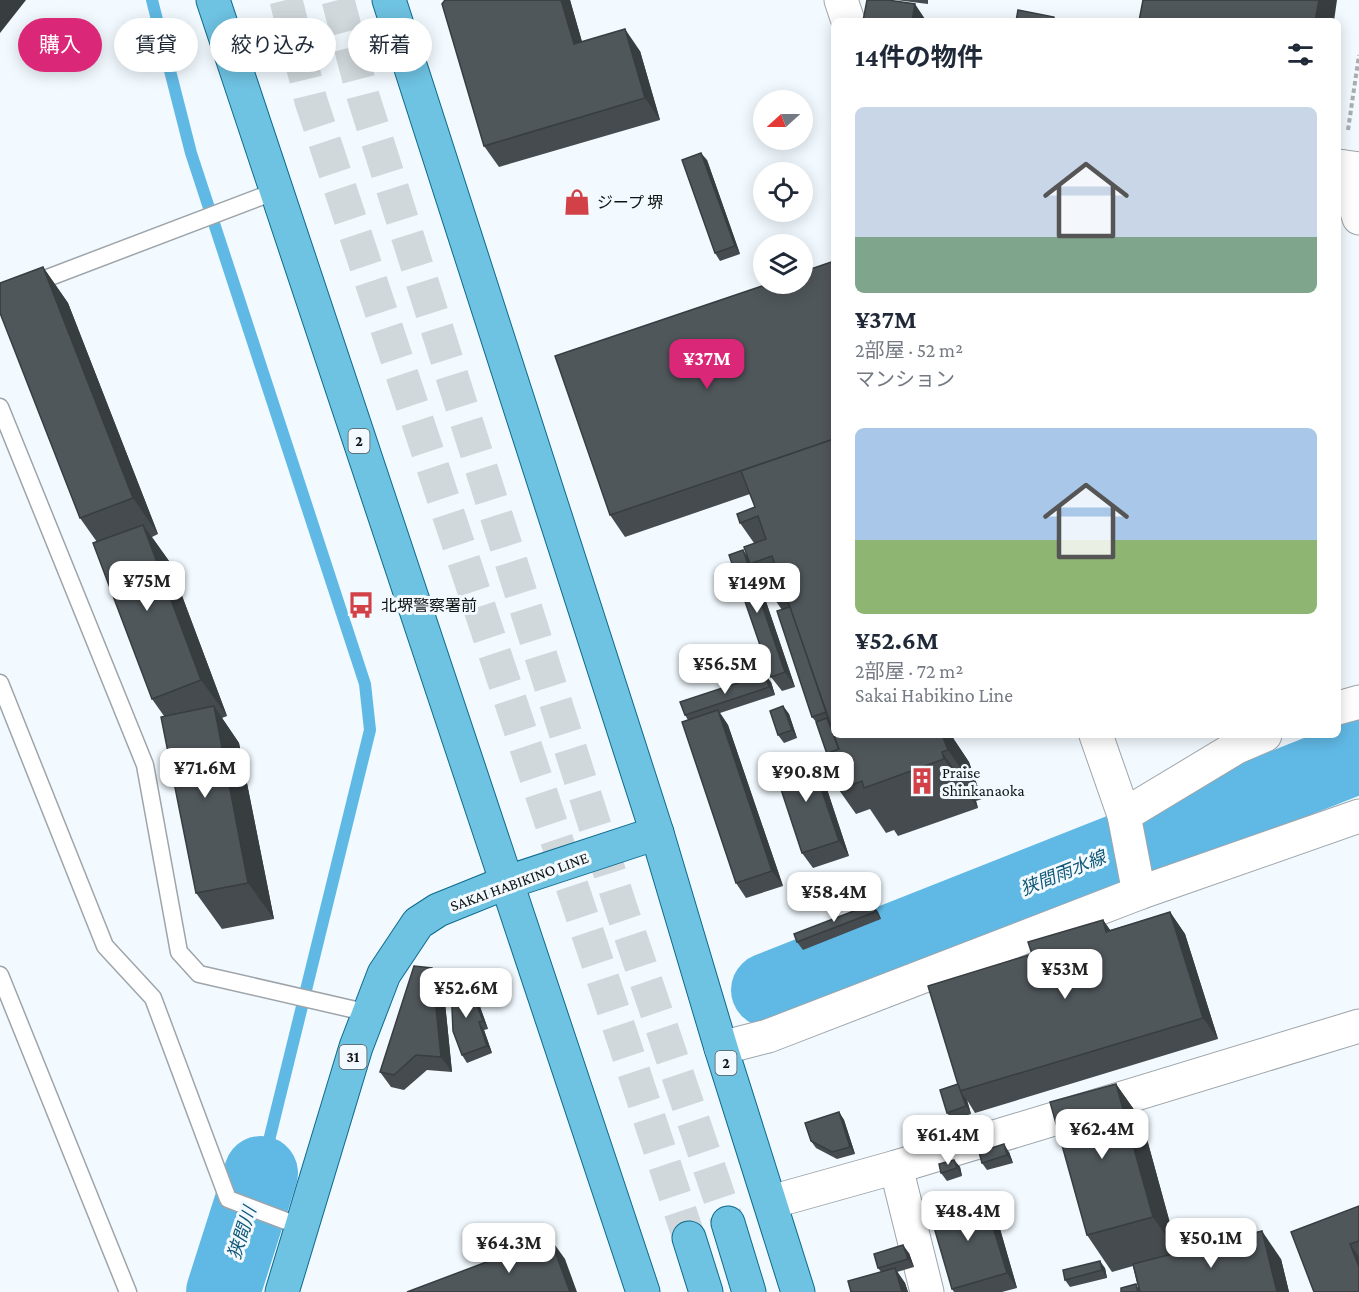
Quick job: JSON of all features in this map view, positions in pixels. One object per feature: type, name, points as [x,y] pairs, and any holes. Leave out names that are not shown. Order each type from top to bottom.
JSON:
[{"type":"main road","name":"2","points":[[213,0],[643,1292]]},
{"type":"main road","name":"2","points":[[389,0],[657,833],[721,1048],[798,1292]]},
{"type":"main road","name":"SAKAI HABIKINO LINE","points":[[282,1292],[356,1047],[384,974],[418,923],[438,910],[505,883],[657,833]]},
{"type":"main road","points":[[728,1223],[749,1292]]},
{"type":"main road","points":[[689,1238],[706,1292]]},
{"type":"street","points":[[841,0],[847,18]]},
{"type":"street","points":[[1347,167],[1359,218]]},
{"type":"street","points":[[1341,707],[1359,702]]},
{"type":"street","points":[[1097,738],[1125,822],[1137,883]]},
{"type":"street","points":[[1125,822],[1238,747],[1258,738]]},
{"type":"street","points":[[721,1048],[768,1036],[1137,883],[1359,816]]},
{"type":"street","points":[[771,1202],[896,1167],[1359,1026]]},
{"type":"street","points":[[896,1167],[927,1292]]},
{"type":"lane","points":[[0,296],[276,191]]},
{"type":"lane","points":[[0,407],[145,765],[179,952],[199,974],[369,1013]]},
{"type":"lane","points":[[0,683],[105,946],[153,998],[228,1199],[302,1227]]},
{"type":"lane","points":[[0,975],[128,1292]]},
{"type":"path","points":[[1347,167],[1359,55]]},
{"type":"building","points":[[445,0],[561,0],[574,44],[625,29],[645,98],[484,146],[442,4]]},
{"type":"building","points":[[867,0],[915,4],[913,18],[864,18]]},
{"type":"building","points":[[1143,0],[1319,0],[1316,18],[1140,18]]},
{"type":"building","points":[[1018,10],[1054,17],[1054,18],[1017,18]]},
{"type":"building","points":[[701,153],[735,246],[715,253],[682,160]]},
{"type":"building","points":[[831,262],[831,440],[610,515],[555,356],[753,289],[753,294],[813,294],[813,268]]},
{"type":"building","points":[[43,267],[133,498],[80,518],[0,313],[0,283]]},
{"type":"building","points":[[831,440],[831,725],[772,556],[750,564],[744,547],[766,539],[758,516],[740,523],[737,514],[755,507],[741,471]]},
{"type":"building","points":[[143,525],[201,680],[152,699],[93,543]]},
{"type":"building","points":[[743,550],[785,672],[771,677],[729,555]]},
{"type":"building","points":[[790,607],[826,712],[812,717],[777,611]]},
{"type":"building","points":[[765,674],[769,687],[685,715],[680,702]]},
{"type":"building","points":[[214,706],[248,883],[196,893],[161,717]]},
{"type":"building","points":[[783,706],[792,730],[778,735],[770,711]]},
{"type":"building","points":[[718,710],[772,871],[736,883],[682,722]]},
{"type":"building","points":[[827,718],[831,729],[831,738],[834,738],[839,750],[827,754],[816,722]]},
{"type":"building","points":[[835,738],[943,738],[948,750],[942,752],[944,759],[864,788],[862,781],[852,785],[843,758],[822,766],[820,756],[839,749]]},
{"type":"building","points":[[809,753],[839,841],[802,853],[773,765]]},
{"type":"building","points":[[872,904],[875,912],[797,942],[794,934]]},
{"type":"building","points":[[1170,912],[1203,1018],[960,1091],[928,986],[1032,954],[1028,942],[1103,920],[1106,932]]},
{"type":"building","points":[[414,966],[432,968],[441,1057],[416,1055],[394,1075],[380,1072]]},
{"type":"building","points":[[467,979],[483,1021],[479,1022],[487,1046],[462,1055],[453,1031],[451,986]]},
{"type":"building","points":[[958,1084],[966,1106],[947,1113],[940,1090]]},
{"type":"building","points":[[1116,1084],[1153,1217],[1087,1235],[1050,1102]]},
{"type":"building","points":[[839,1112],[850,1147],[832,1152],[811,1141],[805,1123]]},
{"type":"building","points":[[1004,1144],[1007,1155],[982,1163],[979,1152]]},
{"type":"building","points":[[954,1160],[957,1168],[941,1173],[939,1164]]},
{"type":"building","points":[[983,1194],[1007,1273],[952,1289],[929,1210]]},
{"type":"building","points":[[1359,1206],[1359,1241],[1350,1244],[1359,1267],[1359,1292],[1314,1292],[1291,1232]]},
{"type":"building","points":[[1262,1231],[1277,1292],[1140,1292],[1133,1264]]},
{"type":"building","points":[[550,1238],[570,1292],[407,1292]]},
{"type":"building","points":[[903,1245],[908,1259],[878,1268],[874,1254]]},
{"type":"building","points":[[1100,1261],[1102,1270],[1065,1280],[1063,1270]]},
{"type":"building","points":[[895,1268],[902,1292],[851,1292],[848,1281]]},
{"type":"building","points":[[1136,1284],[1138,1292],[1121,1292],[1121,1288]]},
{"type":"waterway","points":[[152,0],[191,153],[365,684],[370,730],[261,1173]]},
{"type":"waterway","name":"狭間雨水線","points":[[768,990],[1359,756]]},
{"type":"waterway","name":"狭間川","points":[[223,1292],[261,1173]]},
{"type":"tunnel","points":[[286,0],[311,101],[689,1238]]},
{"type":"tunnel","points":[[338,0],[363,96],[620,905],[728,1223]]},
{"type":"place","name":"ジープ 堺","points":[[577,202]]},
{"type":"place","name":"北堺警察署前","points":[[361,605]]},
{"type":"place","name":"Praise Shinkanaoka","points":[[922,781]]}]
